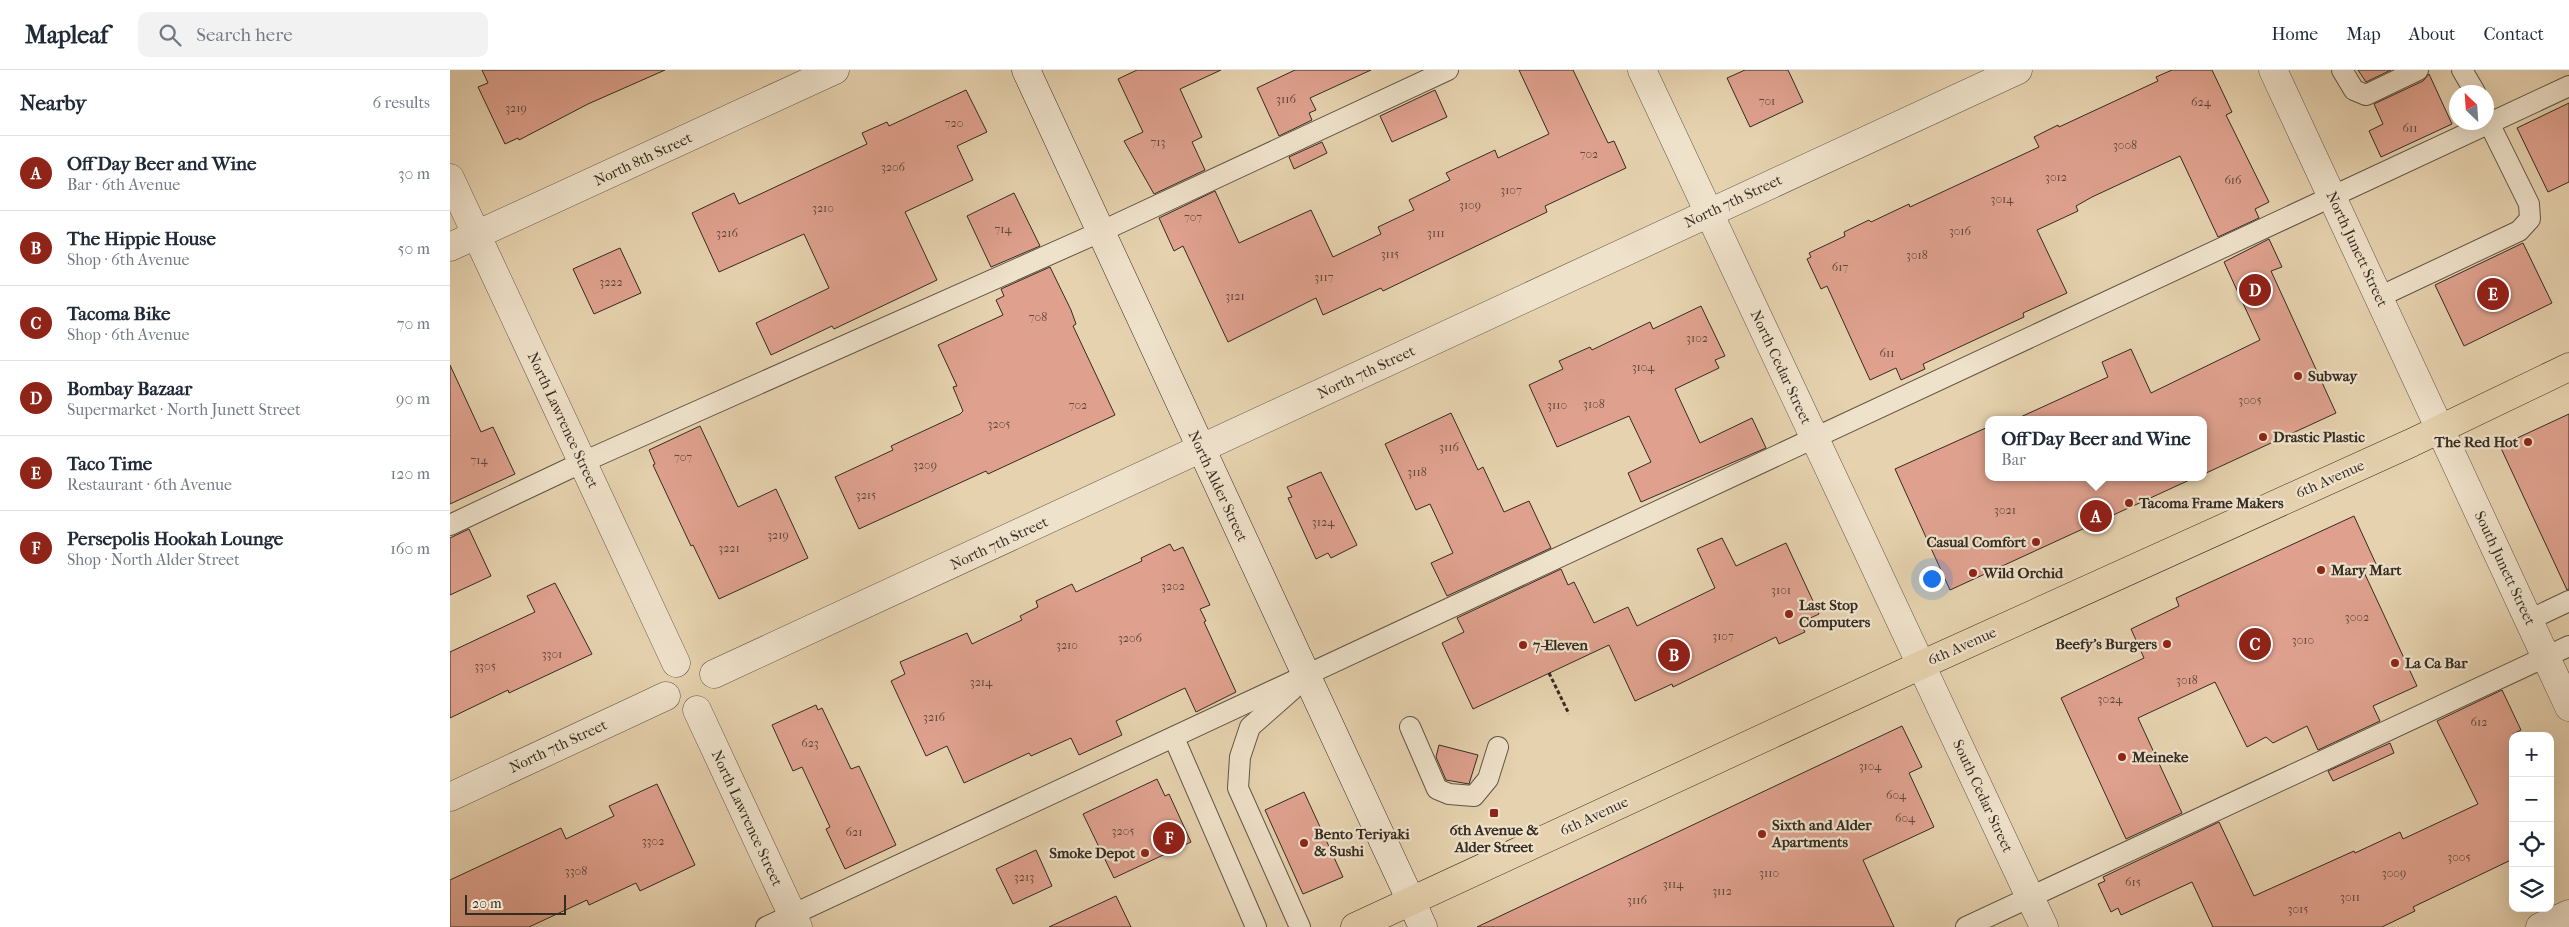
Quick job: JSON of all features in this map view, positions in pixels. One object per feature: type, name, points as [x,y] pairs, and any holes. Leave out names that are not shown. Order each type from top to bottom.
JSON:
[{"type":"main road","name":"6th Avenue","points":[[1355,927],[1921,665],[2440,429],[2569,367]]},
{"type":"street","name":"North 8th Street","points":[[450,247],[835,70]]},
{"type":"street","name":"North Alder Street","points":[[1026,70],[1423,927]]},
{"type":"street","name":"North Cedar Street","points":[[1642,70],[1921,665]]},
{"type":"street","name":"North 7th Street","points":[[714,674],[2018,70]]},
{"type":"street","name":"North Junett Street","points":[[2273,70],[2440,429]]},
{"type":"street","name":"North Lawrence Street","points":[[450,178],[676,663]]},
{"type":"street","name":"South Junett Street","points":[[2440,429],[2529,620],[2557,651],[2569,706]]},
{"type":"street","points":[[693,658],[702,661],[714,674],[716,692],[712,700],[697,710],[690,711],[676,707],[666,696],[664,681],[666,674],[676,663],[693,658]]},
{"type":"street","name":"South Cedar Street","points":[[1921,665],[2044,927]]},
{"type":"street","name":"North 7th Street","points":[[450,797],[666,696]]},
{"type":"street","name":"North Lawrence Street","points":[[697,710],[795,922]]},
{"type":"street","points":[[2540,927],[2569,914]]},
{"type":"lane","points":[[450,525],[583,462],[1100,232],[1448,70]]},
{"type":"lane","points":[[2342,70],[2354,90],[2366,95],[2418,70]]},
{"type":"lane","points":[[2462,70],[2471,85]]},
{"type":"lane","points":[[2494,118],[2569,86]]},
{"type":"lane","points":[[766,927],[795,922],[1174,738],[2333,198],[2470,130]]},
{"type":"lane","points":[[2379,297],[2519,231],[2530,219],[2529,204],[2492,130]]},
{"type":"lane","points":[[2529,620],[2569,601]]},
{"type":"lane","points":[[1966,927],[2557,651]]},
{"type":"lane","points":[[1300,927],[1238,788],[1240,757],[1250,727],[1306,677]]},
{"type":"lane","points":[[1410,727],[1437,789],[1449,794],[1474,796],[1488,779],[1498,747]]},
{"type":"lane","points":[[1174,738],[1256,927]]},
{"type":"path","points":[[1549,673],[1569,714]]},
{"type":"building","points":[[482,70],[665,70],[588,104],[519,140],[518,138],[505,144],[478,87],[488,83]]},
{"type":"building","points":[[1137,70],[1221,70],[1180,89],[1202,137],[1192,142],[1205,170],[1154,194],[1124,141],[1143,132],[1118,79]]},
{"type":"building","points":[[1295,70],[1371,70],[1310,98],[1316,110],[1309,113],[1312,120],[1279,136],[1257,88]]},
{"type":"building","points":[[1519,70],[1573,70],[1608,143],[1614,141],[1626,168],[1545,206],[1547,212],[1383,291],[1381,288],[1323,315],[1316,298],[1228,342],[1183,246],[1174,251],[1159,218],[1215,191],[1239,243],[1311,210],[1333,257],[1381,234],[1378,227],[1414,210],[1409,200],[1450,180],[1446,173],[1495,150],[1498,158],[1549,134]]},
{"type":"building","points":[[1745,70],[1788,70],[1803,102],[1750,127],[1727,78]]},
{"type":"building","points":[[2172,70],[2212,70],[2232,112],[2226,115],[2269,202],[2255,209],[2259,218],[2218,237],[2180,156],[2092,197],[2076,206],[2078,211],[2037,230],[2067,293],[2023,313],[2024,317],[1923,364],[1925,369],[1901,380],[1896,368],[1870,380],[1827,286],[1821,289],[1807,259],[1811,257],[1809,253],[1845,236],[1844,232],[1869,220],[1871,222],[1909,204],[1910,207],[2039,147],[2034,137],[2158,81],[2156,77]]},
{"type":"building","points":[[2358,70],[2391,70],[2366,82]]},
{"type":"building","points":[[2429,74],[2449,117],[2449,125],[2381,157],[2369,131],[2383,124],[2374,104],[2423,81]]},
{"type":"building","points":[[966,90],[987,132],[957,146],[973,180],[905,212],[937,280],[834,329],[832,326],[771,355],[756,323],[829,288],[804,234],[719,272],[692,213],[734,193],[739,204],[867,144],[862,133],[887,122],[889,126]]},
{"type":"building","points":[[1435,90],[1447,117],[1392,142],[1380,116]]},
{"type":"building","points":[[2569,103],[2569,182],[2548,192],[2517,128]]},
{"type":"building","points":[[1322,142],[1327,153],[1294,169],[1289,157]]},
{"type":"building","points":[[1014,193],[1040,246],[991,267],[967,216]]},
{"type":"building","points":[[2269,239],[2282,267],[2271,271],[2336,413],[2207,473],[2207,416],[2023,416],[2108,377],[2102,362],[2131,349],[2151,393],[2260,340],[2224,262]]},
{"type":"building","points":[[2523,243],[2552,303],[2464,346],[2435,285]]},
{"type":"building","points":[[620,248],[641,293],[594,314],[573,269]]},
{"type":"building","points":[[1050,267],[1071,310],[1076,324],[1073,326],[1115,415],[988,474],[986,471],[859,529],[835,477],[893,450],[891,446],[960,414],[963,411],[953,387],[957,386],[938,345],[1003,315],[996,300],[1004,296],[1001,289]]},
{"type":"building","points":[[1701,306],[1725,356],[1715,360],[1719,368],[1675,389],[1700,443],[1752,418],[1766,448],[1641,502],[1628,473],[1651,462],[1629,416],[1557,447],[1529,385],[1563,369],[1559,361],[1590,347],[1592,350],[1650,322],[1653,329]]},
{"type":"building","points":[[450,365],[481,432],[493,427],[515,474],[450,504]]},
{"type":"building","points":[[1451,413],[1478,470],[1483,467],[1504,512],[1529,501],[1551,548],[1447,596],[1431,563],[1453,553],[1430,504],[1416,510],[1385,444]]},
{"type":"building","points":[[2569,414],[2569,589],[2567,590],[2500,446]]},
{"type":"building","points":[[700,426],[738,507],[776,489],[808,558],[719,599],[693,545],[691,546],[653,465],[655,464],[649,450]]},
{"type":"building","points":[[1985,428],[1985,481],[2187,481],[1950,590],[1895,469]]},
{"type":"building","points":[[1321,472],[1357,545],[1331,558],[1328,553],[1316,559],[1288,498],[1292,497],[1287,487]]},
{"type":"building","points":[[2354,516],[2376,564],[2363,570],[2417,686],[2373,706],[2380,721],[2318,750],[2307,726],[2273,743],[2266,737],[2247,747],[2215,682],[2138,718],[2182,813],[2126,839],[2061,698],[2144,658],[2131,629],[2179,606],[2176,598]]},
{"type":"building","points":[[469,529],[491,576],[450,595],[450,538]]},
{"type":"building","points":[[1722,538],[1736,566],[1786,543],[1819,614],[1800,623],[1805,632],[1779,644],[1776,637],[1673,687],[1672,684],[1635,701],[1609,645],[1473,709],[1442,643],[1464,632],[1457,618],[1561,569],[1568,585],[1574,582],[1594,623],[1628,607],[1637,626],[1715,588],[1697,549]]},
{"type":"building","points":[[1170,544],[1174,551],[1183,547],[1210,605],[1200,609],[1206,621],[1204,622],[1236,692],[1196,712],[1185,688],[1116,721],[1122,735],[1079,755],[1071,738],[1031,756],[1029,753],[964,783],[947,746],[926,756],[891,681],[905,674],[900,662],[967,633],[972,644],[1022,620],[1020,616],[1038,607],[1036,601],[1072,584],[1076,592],[1142,561],[1141,558]]},
{"type":"building","points":[[555,583],[592,654],[509,693],[508,690],[450,718],[450,652],[535,612],[527,596]]},
{"type":"building","points":[[2502,690],[2521,730],[2509,732],[2509,861],[2413,907],[2415,911],[2382,927],[2213,927],[2192,882],[2121,915],[2118,908],[2111,912],[2098,884],[2105,881],[2103,877],[2219,822],[2254,896],[2400,832],[2403,839],[2478,804],[2437,721]]},
{"type":"building","points":[[816,705],[818,710],[822,708],[851,769],[859,766],[896,845],[845,869],[826,829],[830,827],[802,767],[793,771],[772,725]]},
{"type":"building","name":"Sixth and Alder Apartments","points":[[1902,726],[1922,767],[1909,773],[1934,827],[1863,860],[1894,927],[1477,927]]},
{"type":"building","points":[[2390,743],[2394,753],[2333,781],[2328,771]]},
{"type":"building","points":[[1439,745],[1478,755],[1469,784],[1446,780],[1436,757]]},
{"type":"building","points":[[1157,779],[1165,796],[1169,794],[1191,842],[1114,878],[1083,814]]},
{"type":"building","points":[[657,784],[695,865],[640,891],[636,883],[589,905],[587,900],[529,927],[450,927],[450,880],[561,828],[566,839],[614,816],[609,806]]},
{"type":"building","name":"Bento Teriyaki & Sushi","points":[[1304,792],[1343,877],[1303,894],[1265,810]]},
{"type":"building","points":[[1036,850],[1052,886],[1013,904],[996,869]]},
{"type":"building","points":[[1116,896],[1131,927],[1049,927]]},
{"type":"place","name":"Bombay Bazaar","points":[[2255,290]]},
{"type":"place","name":"Taco Time","points":[[2493,294]]},
{"type":"place","name":"Subway","points":[[2298,376]]},
{"type":"place","name":"Drastic Plastic","points":[[2263,437]]},
{"type":"place","name":"The Red Hot","points":[[2528,442]]},
{"type":"place","name":"Tacoma Frame Makers","points":[[2129,503]]},
{"type":"place","name":"Off Day Beer and Wine","points":[[2096,516]]},
{"type":"place","name":"Casual Comfort","points":[[2036,542]]},
{"type":"place","name":"Mary Mart","points":[[2321,570]]},
{"type":"place","name":"Wild Orchid","points":[[1973,573]]},
{"type":"place","name":"Last Stop Computers","points":[[1789,614]]},
{"type":"place","name":"Beefy’s Burgers","points":[[2167,644]]},
{"type":"place","name":"Tacoma Bike","points":[[2255,644]]},
{"type":"place","name":"7-Eleven","points":[[1523,645]]},
{"type":"place","name":"The Hippie House","points":[[1674,655]]},
{"type":"place","name":"La Ca Bar","points":[[2395,663]]},
{"type":"place","name":"Meineke","points":[[2122,757]]},
{"type":"place","name":"6th Avenue & Alder Street","points":[[1494,813]]},
{"type":"place","name":"Sixth and Alder Apartments","points":[[1762,834]]},
{"type":"place","name":"Persepolis Hookah Lounge","points":[[1169,838]]},
{"type":"place","name":"Bento Teriyaki & Sushi","points":[[1304,843]]},
{"type":"place","name":"Smoke Depot","points":[[1145,853]]}]
